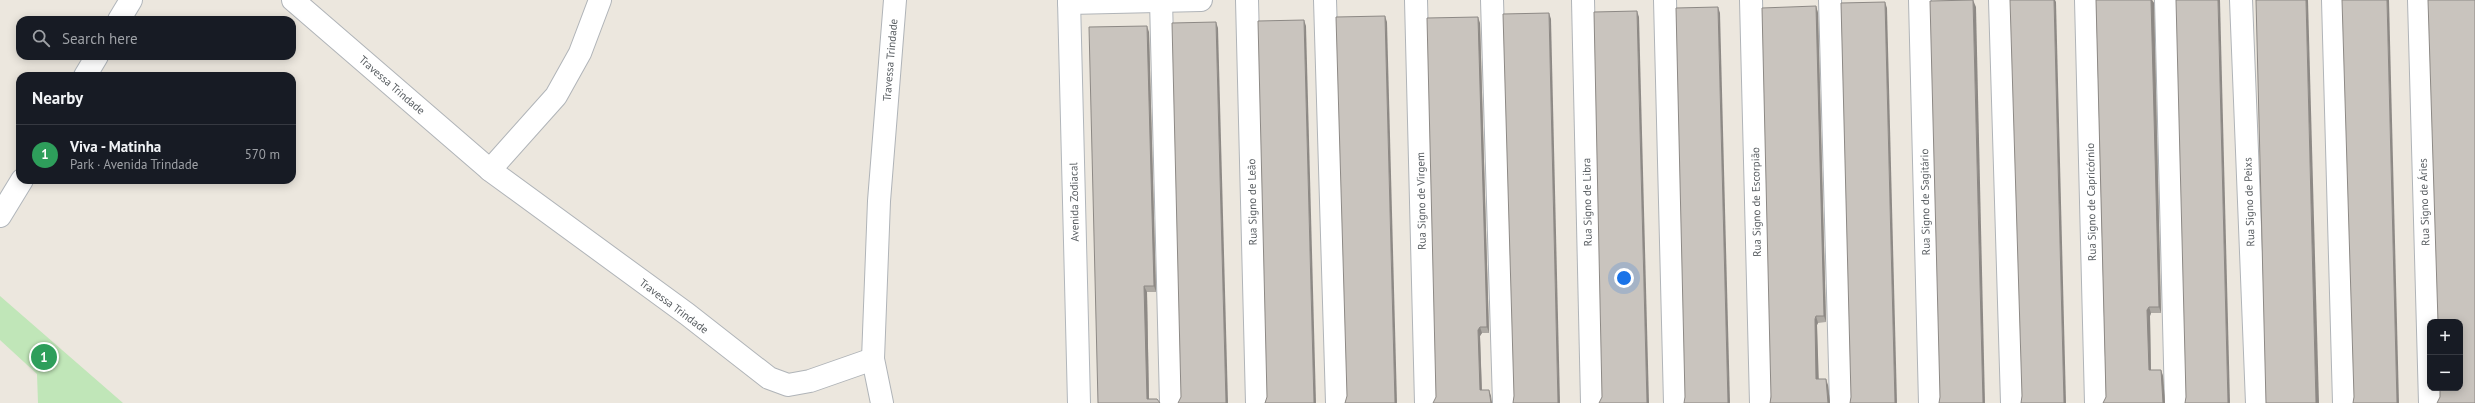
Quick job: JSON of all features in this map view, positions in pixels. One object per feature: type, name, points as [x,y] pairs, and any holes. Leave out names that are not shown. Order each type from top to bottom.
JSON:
[{"type":"street","points":[[121,16],[131,0]]},
{"type":"street","name":"Travessa Trindade","points":[[293,0],[490,170],[687,314],[769,378],[788,386],[810,381],[873,359]]},
{"type":"street","points":[[490,170],[556,96],[580,53],[600,0]]},
{"type":"street","name":"Travessa Trindade","points":[[882,403],[873,359],[879,201],[895,0]]},
{"type":"street","points":[[1161,0],[1171,403]]},
{"type":"street","points":[[1069,2],[1201,0]]},
{"type":"street","name":"Rua Signo de Leão","points":[[1247,0],[1257,403]]},
{"type":"street","points":[[1325,0],[1337,403]]},
{"type":"street","name":"Rua Signo de Virgem","points":[[1416,0],[1426,403]]},
{"type":"street","points":[[1492,0],[1504,403]]},
{"type":"street","name":"Rua Signo de Libra","points":[[1583,0],[1592,403]]},
{"type":"street","points":[[1665,0],[1675,403]]},
{"type":"street","name":"Rua Signo de Escorpião","points":[[1751,0],[1761,403]]},
{"type":"street","points":[[1830,0],[1841,403]]},
{"type":"street","name":"Rua Signo de Sagitário","points":[[1920,0],[1930,403]]},
{"type":"street","points":[[2000,0],[2012,403]]},
{"type":"street","name":"Rua Signo de Capricórnio","points":[[2086,0],[2096,403]]},
{"type":"street","points":[[2166,0],[2176,403]]},
{"type":"street","name":"Rua Signo de Peixs","points":[[2241,0],[2257,403]]},
{"type":"street","points":[[2332,0],[2344,403]]},
{"type":"street","name":"Rua Signo de Áries","points":[[2419,0],[2430,403]]},
{"type":"street","name":"Avenida Zodiacal","points":[[1069,2],[1079,403]]},
{"type":"street","points":[[87,72],[95,60]]},
{"type":"street","points":[[0,216],[20,184]]},
{"type":"green space","points":[[0,296],[123,403],[38,403],[37,374],[0,340]]},
{"type":"building","points":[[1973,0],[1983,403],[1939,403],[1930,1]]},
{"type":"building","points":[[2010,0],[2054,0],[2064,403],[2021,403]]},
{"type":"building","points":[[2096,0],[2151,0],[2159,307],[2149,307],[2147,310],[2149,370],[2161,370],[2163,403],[2103,403],[2106,397]]},
{"type":"building","points":[[2176,0],[2218,0],[2228,403],[2185,403]]},
{"type":"building","points":[[2256,0],[2306,0],[2316,403],[2266,403]]},
{"type":"building","points":[[2342,0],[2387,0],[2397,403],[2353,403]]},
{"type":"building","points":[[2428,0],[2475,0],[2475,403],[2437,403],[2440,397],[2440,391],[2463,391],[2463,319],[2438,319]]},
{"type":"building","points":[[1885,2],[1895,403],[1850,403],[1841,3]]},
{"type":"building","points":[[1816,6],[1824,316],[1816,316],[1815,319],[1816,379],[1826,379],[1828,403],[1770,403],[1762,8]]},
{"type":"building","points":[[1718,7],[1728,403],[1684,403],[1676,8]]},
{"type":"building","points":[[1637,11],[1647,403],[1599,403],[1602,397],[1594,12]]},
{"type":"building","points":[[1549,13],[1558,403],[1513,403],[1503,14]]},
{"type":"building","points":[[1385,16],[1395,403],[1345,403],[1347,396],[1336,17]]},
{"type":"building","points":[[1478,17],[1487,327],[1480,327],[1478,330],[1480,390],[1489,390],[1491,403],[1433,403],[1436,397],[1427,18]]},
{"type":"building","points":[[1304,20],[1314,403],[1265,403],[1267,397],[1258,21]]},
{"type":"building","points":[[1216,22],[1226,403],[1178,403],[1181,397],[1172,23]]},
{"type":"building","points":[[1147,26],[1154,286],[1144,286],[1147,399],[1157,399],[1160,403],[1098,403],[1089,27]]},
{"type":"place","name":"Viva - Matinha","points":[[44,357]]}]
